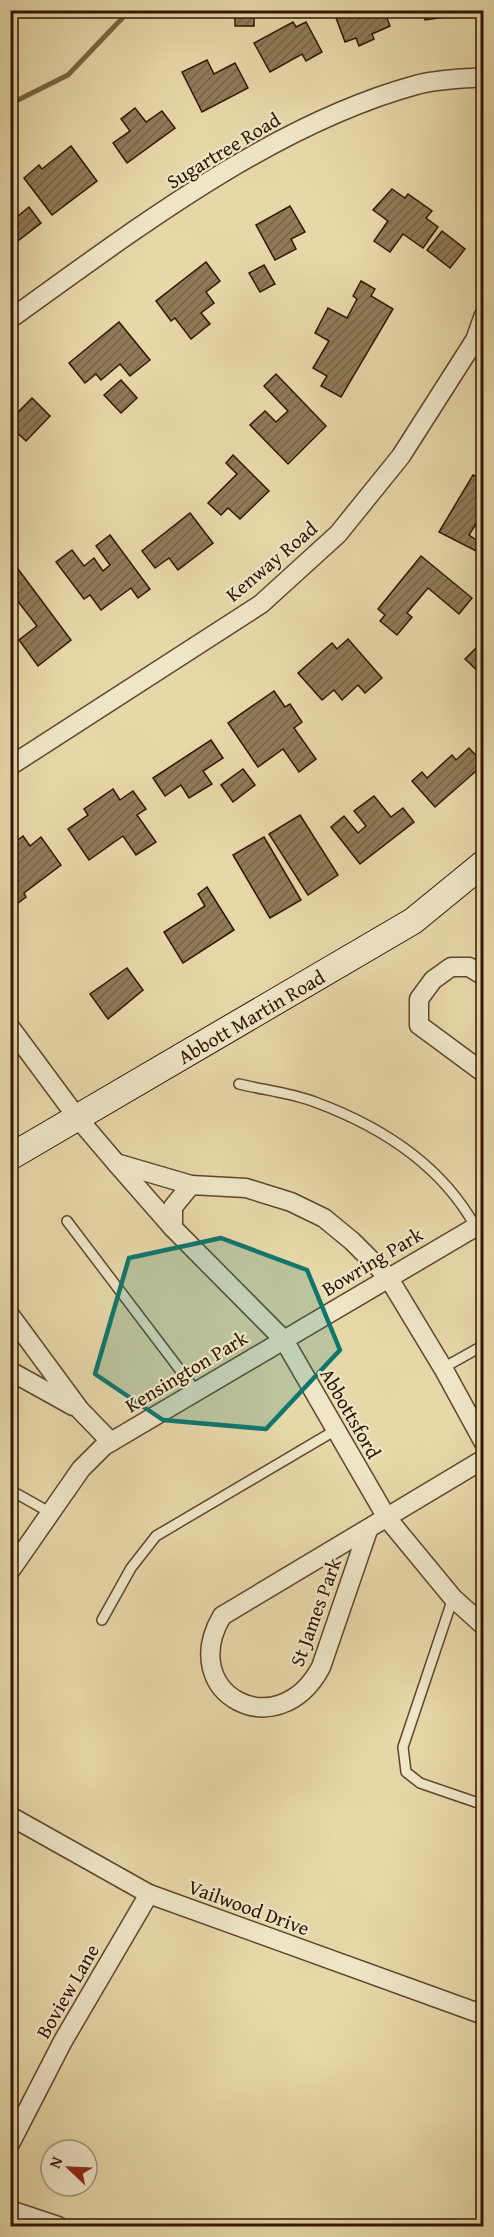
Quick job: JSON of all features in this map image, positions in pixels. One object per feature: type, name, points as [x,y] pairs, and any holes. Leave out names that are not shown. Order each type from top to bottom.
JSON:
[{"type":"main road","name":"Abbott Martin Road","points":[[10,1157],[76,1116],[132,1088],[413,921],[483,863]]},
{"type":"street","name":"Sugartree Road","points":[[10,319],[97,257],[221,174],[303,129],[345,108],[418,84],[483,77]]},
{"type":"street","name":"Kenway Road","points":[[10,766],[261,604],[338,534],[401,456],[475,340],[483,315]]},
{"type":"street","points":[[483,976],[469,967],[451,967],[433,980],[419,999],[419,1025],[483,1073]]},
{"type":"street","name":"Abbottsford","points":[[10,1027],[76,1116],[116,1163],[173,1228],[284,1340],[334,1431],[387,1518],[453,1598],[483,1626]]},
{"type":"street","points":[[116,1163],[191,1185],[246,1188],[291,1202],[324,1218],[388,1276],[443,1368],[483,1443]]},
{"type":"street","points":[[173,1228],[174,1207],[191,1185]]},
{"type":"street","name":"Bowring Park","points":[[284,1340],[388,1276],[479,1224]]},
{"type":"street","points":[[10,1315],[80,1410],[111,1442]]},
{"type":"street","name":"Kensington Park","points":[[10,1571],[81,1469],[111,1442],[284,1340]]},
{"type":"street","points":[[10,1371],[80,1410]]},
{"type":"street","name":"St James Park","points":[[368,1530],[321,1667],[312,1684],[288,1703],[273,1706],[258,1707],[231,1698],[221,1688],[213,1674],[210,1658],[210,1643],[222,1616],[483,1459]]},
{"type":"street","name":"Vailwood Drive","points":[[10,1816],[149,1894],[483,2015]]},
{"type":"street","name":"Boview Lane","points":[[10,2144],[63,2041],[149,1894]]},
{"type":"street","points":[[10,2210],[58,2226]]},
{"type":"lane","points":[[239,1084],[314,1101],[380,1132],[437,1173],[479,1224]]},
{"type":"lane","points":[[67,1221],[196,1391]]},
{"type":"lane","points":[[443,1368],[483,1345]]},
{"type":"lane","points":[[102,1620],[131,1568],[156,1536],[334,1431]]},
{"type":"lane","points":[[10,1490],[51,1513]]},
{"type":"lane","points":[[453,1598],[403,1746],[406,1772],[420,1783],[483,1805]]},
{"type":"highlighted area","points":[[221,1238],[307,1270],[340,1350],[266,1429],[163,1420],[95,1374],[129,1258]]},
{"type":"building","points":[[226,10],[254,10],[254,26],[235,26],[235,13],[226,13]]},
{"type":"building","points":[[347,10],[384,10],[390,26],[372,34],[374,39],[359,46],[356,38],[345,42],[336,18],[347,13]]},
{"type":"building","points":[[424,10],[474,10],[474,13],[425,20]]},
{"type":"building","points":[[293,22],[296,27],[306,22],[322,52],[306,61],[302,54],[270,72],[254,43]]},
{"type":"building","points":[[207,60],[214,74],[235,63],[248,88],[202,112],[182,72]]},
{"type":"building","points":[[135,108],[146,122],[162,111],[175,128],[127,163],[113,143],[130,131],[121,119]]},
{"type":"building","points":[[71,146],[97,181],[52,215],[24,178],[39,165],[42,169]]},
{"type":"building","points":[[392,189],[405,198],[408,194],[432,211],[426,218],[438,227],[423,248],[403,234],[390,252],[374,241],[388,221],[373,210]]},
{"type":"building","points":[[10,206],[18,216],[29,207],[41,223],[10,247]]},
{"type":"building","points":[[290,206],[305,232],[291,239],[296,249],[275,260],[256,225]]},
{"type":"building","points":[[442,231],[465,249],[450,268],[427,250]]},
{"type":"building","points":[[206,262],[220,281],[206,292],[214,303],[201,313],[210,324],[191,339],[175,318],[171,321],[156,301]]},
{"type":"building","points":[[264,265],[275,284],[260,292],[249,273]]},
{"type":"building","points":[[361,281],[375,289],[371,296],[393,309],[341,397],[321,386],[327,376],[313,368],[329,341],[315,333],[328,308],[347,318],[357,299],[353,296]]},
{"type":"building","points":[[119,322],[150,360],[130,376],[120,364],[101,380],[96,374],[85,383],[69,363]]},
{"type":"building","points":[[276,374],[326,426],[288,464],[250,425],[265,411],[276,422],[288,411],[264,386]]},
{"type":"building","points":[[121,380],[137,398],[121,413],[104,395]]},
{"type":"building","points":[[32,398],[50,416],[26,441],[10,426],[10,420]]},
{"type":"building","points":[[233,455],[269,491],[240,519],[228,508],[221,515],[208,503],[237,474],[226,463]]},
{"type":"building","points":[[473,475],[484,481],[484,511],[469,535],[481,543],[484,539],[484,555],[439,532]]},
{"type":"building","points":[[190,513],[213,543],[178,570],[169,558],[155,568],[142,551]]},
{"type":"building","points":[[110,535],[150,589],[138,598],[131,588],[101,610],[90,595],[84,599],[56,562],[72,550],[84,566],[94,558],[103,571],[110,565],[96,546]]},
{"type":"building","points":[[421,556],[472,598],[459,614],[428,588],[407,613],[412,617],[397,635],[380,621],[385,615],[378,609]]},
{"type":"building","points":[[18,569],[71,640],[38,666],[19,640],[37,626],[10,591],[10,575]]},
{"type":"building","points":[[348,639],[382,678],[365,693],[358,685],[342,700],[334,690],[322,700],[298,673],[332,643],[337,649]]},
{"type":"building","points":[[484,640],[484,677],[465,659]]},
{"type":"building","points":[[274,691],[285,707],[290,704],[302,722],[294,728],[316,759],[299,772],[283,749],[258,767],[228,723]]},
{"type":"building","points":[[211,740],[223,758],[203,771],[212,784],[189,798],[181,785],[165,796],[153,778]]},
{"type":"building","points":[[469,748],[484,764],[435,807],[412,781],[422,772],[427,778],[452,755],[456,760]]},
{"type":"building","points":[[243,769],[255,785],[233,802],[221,785]]},
{"type":"building","points":[[113,789],[120,800],[133,791],[146,809],[137,815],[156,842],[136,855],[123,836],[89,860],[68,829],[88,815],[84,809]]},
{"type":"building","points":[[374,796],[391,817],[403,808],[414,822],[360,864],[331,827],[344,816],[358,833],[366,826],[354,811]]},
{"type":"building","points":[[300,815],[338,875],[308,895],[269,834]]},
{"type":"building","points":[[23,836],[30,846],[41,837],[61,865],[24,893],[26,897],[10,909],[10,846]]},
{"type":"building","points":[[264,837],[301,900],[270,918],[233,855]]},
{"type":"building","points":[[207,887],[234,930],[183,963],[164,932],[205,906],[198,894]]},
{"type":"building","points":[[127,968],[143,990],[108,1019],[90,994]]},
{"type":"waterway","points":[[10,104],[68,75],[130,10]]}]
